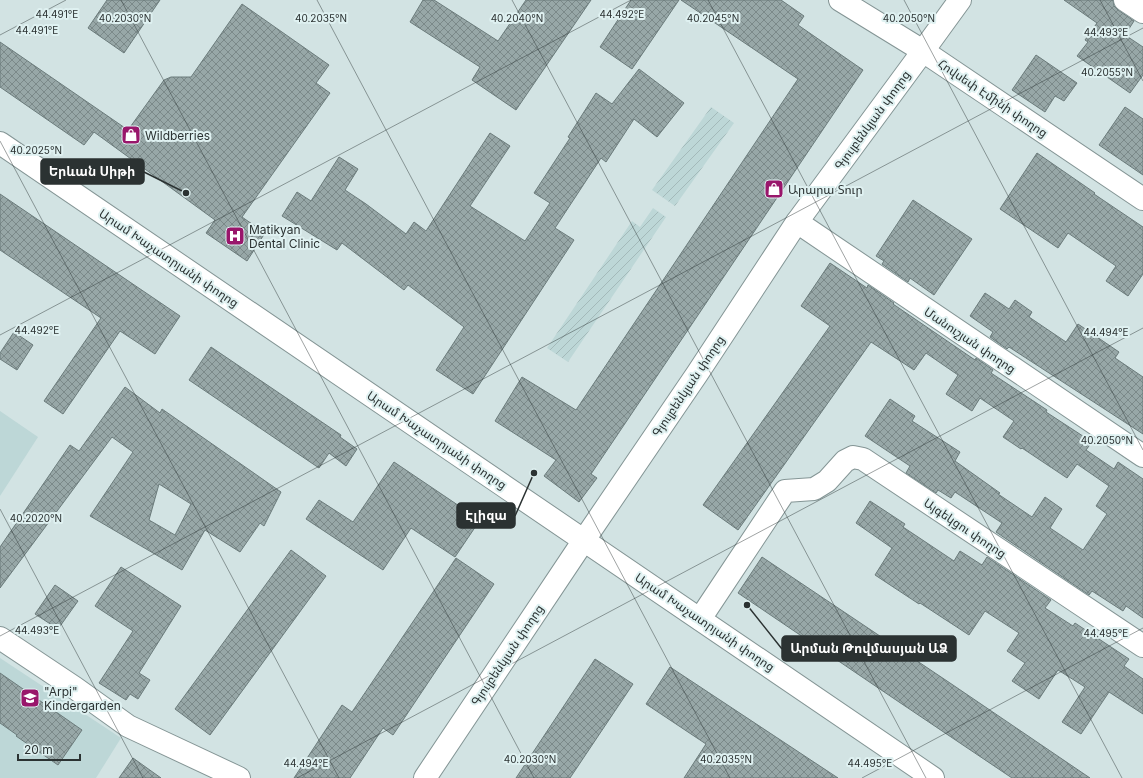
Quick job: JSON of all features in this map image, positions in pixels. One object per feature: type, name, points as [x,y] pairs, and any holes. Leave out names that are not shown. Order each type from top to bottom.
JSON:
[{"type":"street","name":"Հովսեփ Էմինի փողոց","points":[[840,0],[922,51],[1143,200]]},
{"type":"street","name":"Գյուլբենկյան փողոց","points":[[424,778],[697,374],[797,222],[960,0]]},
{"type":"street","points":[[1125,0],[1143,12]]},
{"type":"street","name":"Արամ Խաչատրյանի փողոց","points":[[0,143],[934,778]]},
{"type":"street","name":"Մանուշյան փողոց","points":[[797,222],[1143,456]]},
{"type":"street","name":"Այգեկցու փողոց","points":[[700,619],[785,491],[814,490],[827,481],[845,461],[853,457],[863,459],[1143,646]]},
{"type":"street","points":[[0,638],[75,688],[128,726],[239,778]]},
{"type":"shaded area","points":[[711,107],[734,123],[675,206],[652,190]]},
{"type":"shaded area","points":[[653,208],[666,217],[568,362],[547,348],[632,221],[640,227]]},
{"type":"shaded area","points":[[0,411],[38,437],[0,496]]},
{"type":"shaded area","name":"\"Arpi\" Kindergarden","points":[[0,658],[121,738],[96,778],[0,778]]},
{"type":"building","points":[[107,0],[160,0],[124,53],[88,28]]},
{"type":"building","points":[[423,0],[434,0],[498,41],[526,0],[591,0],[516,110],[472,80],[480,67],[410,22]]},
{"type":"building","points":[[631,0],[679,0],[632,69],[600,47]]},
{"type":"building","points":[[681,0],[781,0],[804,16],[798,25],[863,70],[591,474],[597,478],[579,502],[544,476],[556,460],[495,421],[522,377],[576,410],[798,79]]},
{"type":"building","points":[[1064,0],[1113,0],[1114,6],[1118,10],[1134,21],[1125,35],[1143,47],[1143,75],[1130,93],[1077,56],[1088,42],[1085,40],[1097,23]]},
{"type":"building","points":[[242,4],[329,65],[316,83],[330,93],[242,217],[265,233],[247,261],[206,233],[215,220],[94,132],[84,145],[0,87],[0,42],[128,130],[164,80],[171,77],[191,77]]},
{"type":"building","points":[[1036,55],[1077,83],[1064,101],[1055,96],[1045,112],[1012,90]]},
{"type":"building","points":[[639,69],[684,103],[657,137],[634,119],[606,162],[601,158],[555,228],[574,240],[473,394],[436,370],[464,327],[408,285],[404,290],[342,243],[337,250],[282,216],[297,192],[311,201],[339,157],[358,169],[345,190],[406,234],[414,222],[426,231],[490,133],[510,146],[470,206],[525,241],[550,203],[534,193],[570,138],[568,137],[596,93],[612,104]]},
{"type":"building","points":[[1125,107],[1143,119],[1143,175],[1099,145]]},
{"type":"building","points":[[1037,153],[1143,227],[1143,274],[1128,296],[1106,281],[1116,266],[1068,233],[1058,248],[1000,209]]},
{"type":"building","points":[[0,194],[180,316],[155,354],[120,331],[63,414],[44,401],[101,318],[0,250]]},
{"type":"building","points":[[913,200],[972,239],[934,295],[910,278],[908,282],[882,264],[884,261],[876,256]]},
{"type":"building","points":[[830,263],[867,288],[868,285],[894,303],[893,304],[975,360],[976,358],[993,370],[991,373],[1092,442],[1086,450],[1114,469],[1118,462],[1143,479],[1143,618],[1126,606],[1123,611],[1092,591],[1089,595],[996,532],[1002,523],[955,492],[951,498],[938,490],[936,493],[906,473],[910,466],[865,436],[890,399],[915,416],[912,421],[960,452],[955,461],[1000,493],[998,494],[1032,517],[1045,497],[1062,509],[1050,528],[1083,550],[1107,514],[1096,506],[1109,486],[1077,464],[1067,478],[1003,437],[1014,421],[980,398],[972,411],[946,394],[958,375],[926,353],[914,370],[871,342],[738,530],[703,505],[830,326],[801,306]]},
{"type":"building","points":[[985,293],[1009,309],[1015,300],[1032,312],[1029,317],[1066,342],[1078,324],[1119,352],[1115,358],[1143,377],[1143,434],[1009,347],[1007,349],[990,337],[993,332],[970,316]]},
{"type":"building","points":[[14,332],[33,345],[17,370],[0,359],[0,353]]},
{"type":"building","points":[[211,347],[341,435],[340,437],[357,449],[346,466],[329,453],[319,468],[189,380]]},
{"type":"building","points":[[125,387],[160,413],[162,409],[281,492],[264,526],[260,523],[240,552],[205,530],[182,570],[90,516],[133,452],[112,437],[0,588],[0,547],[70,445],[79,451]],"holes":[[[159,484],[191,504],[175,535],[149,520]]]},
{"type":"building","points":[[394,462],[480,520],[455,557],[411,528],[383,570],[306,519],[319,500],[353,522]]},
{"type":"building","points":[[870,501],[905,524],[903,527],[954,561],[960,551],[982,565],[987,557],[1051,600],[1045,608],[1073,626],[1075,623],[1129,659],[1124,666],[1143,679],[1143,714],[1109,692],[1081,734],[1062,722],[1085,687],[1058,670],[1039,699],[1012,681],[1025,663],[1007,651],[1019,633],[985,611],[969,635],[875,575],[892,548],[856,523]]},
{"type":"building","points":[[291,550],[326,576],[210,735],[175,709]]},
{"type":"building","points":[[762,557],[1090,778],[1012,778],[899,702],[738,593]]},
{"type":"building","points":[[456,558],[494,584],[393,735],[383,728],[350,778],[294,778],[342,705],[352,712]]},
{"type":"building","points":[[121,567],[181,606],[139,673],[150,680],[138,699],[130,694],[126,700],[99,683],[133,631],[95,606]]},
{"type":"building","points":[[55,585],[78,601],[58,629],[35,614]]},
{"type":"building","points":[[595,659],[633,684],[570,778],[516,778]]},
{"type":"building","points":[[670,667],[838,778],[684,778],[706,744],[646,704]]},
{"type":"building","points":[[0,673],[82,730],[58,765],[0,723]]},
{"type":"building","points":[[133,758],[161,778],[119,778]]},
{"type":"place","name":"Wildberries","points":[[131,135]]},
{"type":"place","name":"Արարա Տուր","points":[[774,189]]},
{"type":"place","name":"Երևան Սիթի","points":[[186,193]]},
{"type":"place","name":"Matikyan Dental Clinic","points":[[235,236]]},
{"type":"place","name":"Էլիզա","points":[[534,473]]},
{"type":"place","name":"Արման Թովմասյան ԱՁ","points":[[747,605]]},
{"type":"place","name":"\"Arpi\" Kindergarden","points":[[30,698]]}]
